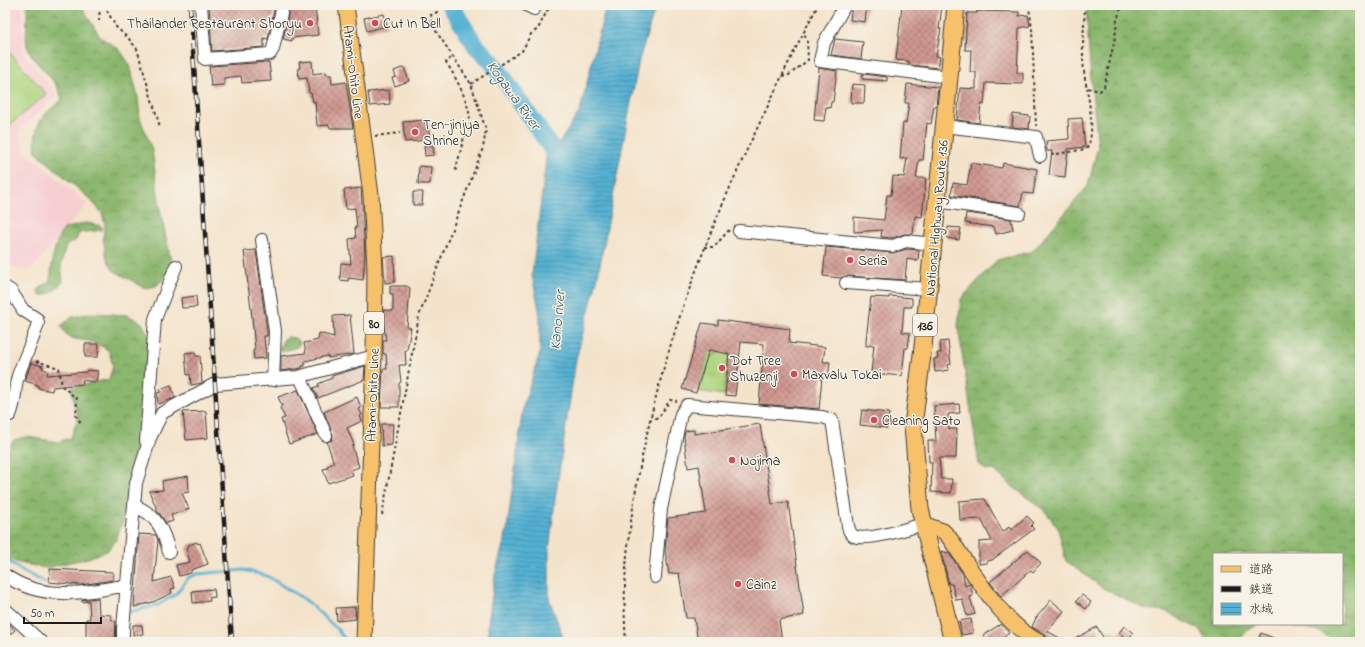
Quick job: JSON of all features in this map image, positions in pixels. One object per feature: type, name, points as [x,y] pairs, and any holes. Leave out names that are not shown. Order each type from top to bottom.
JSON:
[{"type":"highway","name":"National Highway Route 136","points":[[953,642],[922,524],[915,462],[913,426],[929,290],[956,5]]},
{"type":"main road","name":"Atami-Ohito Line","points":[[346,5],[371,195],[375,268],[374,356],[364,642]]},
{"type":"main road","points":[[922,524],[943,531],[948,536],[993,600],[1026,636],[1039,642]]},
{"type":"street","points":[[201,5],[205,59],[270,54],[273,49],[282,5]]},
{"type":"street","points":[[526,5],[534,8],[536,5]]},
{"type":"street","points":[[845,5],[824,42],[820,61],[950,77]]},
{"type":"street","points":[[944,126],[1036,137],[1040,156]]},
{"type":"street","points":[[937,201],[1019,213]]},
{"type":"street","points":[[739,230],[893,246],[906,241],[933,244]]},
{"type":"street","points":[[262,240],[275,331],[273,380]]},
{"type":"street","points":[[146,448],[156,318],[176,266]]},
{"type":"street","points":[[846,283],[929,290]]},
{"type":"street","points":[[5,287],[10,291],[23,310],[37,319],[36,330],[25,356],[16,386],[15,405],[10,415],[5,413]]},
{"type":"street","points":[[123,642],[136,483],[146,448],[159,417],[168,408],[215,384],[300,377],[374,356]]},
{"type":"street","points":[[300,377],[326,435]]},
{"type":"street","points":[[656,577],[661,510],[681,414],[687,405],[822,417],[832,420],[850,533],[855,537],[867,537],[922,524]]},
{"type":"street","points":[[134,506],[145,511],[156,521],[164,534],[169,552]]},
{"type":"street","points":[[5,574],[29,589],[48,593],[91,592],[127,584]]},
{"type":"street","points":[[5,609],[41,642]]},
{"type":"path","points":[[100,5],[100,21]]},
{"type":"path","points":[[104,5],[116,27],[130,39],[137,49],[160,127]]},
{"type":"path","points":[[382,517],[419,316],[484,141],[486,130],[471,84],[452,58],[432,25],[431,15],[437,12],[435,8],[430,5]]},
{"type":"path","points":[[471,84],[522,51],[530,34],[538,29],[550,5]]},
{"type":"path","points":[[626,642],[624,596],[631,510],[650,420],[666,359],[704,247],[742,159],[818,5]]},
{"type":"path","points":[[1027,5],[1030,13],[1032,29],[1036,137]]},
{"type":"path","points":[[1040,156],[1086,149],[1088,146],[1091,129],[1082,57],[1085,5]]},
{"type":"path","points":[[1087,88],[1100,91],[1104,86],[1115,38],[1117,20],[1122,5]]},
{"type":"path","points":[[782,76],[789,76],[808,60],[807,41],[804,32]]},
{"type":"path","points":[[452,58],[446,62],[457,79],[470,112],[467,134],[464,136],[455,173]]},
{"type":"path","points":[[363,138],[400,133]]},
{"type":"path","points":[[704,247],[714,247],[726,232],[730,230],[739,230]]},
{"type":"path","points":[[25,356],[59,368],[62,386],[77,399],[76,416],[81,423]]},
{"type":"path","points":[[650,420],[659,417],[670,400],[682,402],[687,405]]},
{"type":"shaded area","points":[[5,5],[22,5],[24,53],[57,95],[18,132],[25,151],[87,204],[31,270],[16,269],[5,263]]},
{"type":"green space","points":[[27,5],[81,5],[100,37],[119,49],[130,65],[138,98],[140,118],[152,150],[161,215],[171,261],[168,275],[156,286],[145,288],[113,270],[107,259],[103,238],[105,226],[102,213],[90,199],[36,152],[35,142],[37,127],[44,116],[62,100],[60,92],[35,60],[27,46]]},
{"type":"green space","points":[[1086,5],[1360,5],[1360,642],[1336,642],[1318,631],[1283,625],[1343,625],[1343,553],[1213,553],[1213,625],[1258,625],[1249,629],[1237,642],[1206,641],[1200,630],[1166,611],[1145,609],[1103,588],[1066,561],[1058,528],[1044,510],[1008,483],[994,470],[986,470],[979,464],[958,326],[961,299],[997,260],[1033,251],[1088,186],[1098,146],[1091,81]]},
{"type":"green space","points":[[5,47],[46,94],[5,129]]},
{"type":"green space","points":[[85,223],[98,225],[102,227],[102,230],[79,233],[76,240],[68,244],[65,248],[61,265],[63,282],[51,293],[41,296],[37,292],[50,281],[55,247],[60,235],[64,229]]},
{"type":"green space","points":[[93,313],[127,315],[142,323],[150,338],[144,424],[131,462],[123,521],[116,540],[107,551],[88,558],[46,568],[19,563],[5,558],[5,455],[14,440],[27,437],[58,442],[71,438],[78,418],[71,388],[109,379],[113,366],[109,351],[95,343],[71,338],[64,332],[61,326],[72,317]]},
{"type":"green space","points":[[288,337],[295,338],[300,343],[297,347],[282,352],[279,348],[284,339]]},
{"type":"green space","points":[[722,341],[729,354],[724,395],[698,391],[709,351],[718,353]]},
{"type":"green space","points":[[1108,631],[1117,633],[1129,641],[1133,635],[1142,642],[1108,642]]},
{"type":"water","name":"Kano river","points":[[606,5],[656,5],[639,60],[597,280],[576,359],[555,499],[549,551],[549,599],[565,642],[537,642],[529,634],[526,642],[489,642],[488,624],[495,575],[507,530],[523,407],[540,352],[540,315],[532,275],[547,151],[561,140],[580,111]]},
{"type":"building","points":[[209,5],[275,5],[268,39],[264,38],[264,47],[212,51]]},
{"type":"building","points":[[290,5],[315,5],[318,35],[292,38],[292,41],[283,39]]},
{"type":"building","points":[[852,5],[867,5],[865,22],[850,20]]},
{"type":"building","points":[[902,5],[942,6],[939,29],[941,29],[936,56],[940,57],[938,68],[910,65],[908,61],[896,60]]},
{"type":"building","points":[[977,11],[1019,12],[1019,16],[1028,15],[1030,26],[1019,28],[1017,73],[1023,73],[1023,84],[986,83],[984,105],[981,104],[979,123],[957,120],[960,88],[976,89],[976,72],[970,72],[971,50],[965,50],[967,13],[977,13]]},
{"type":"building","points":[[384,14],[387,26],[367,31],[364,18]]},
{"type":"building","points":[[835,39],[863,42],[861,59],[831,55]]},
{"type":"building","points":[[312,61],[313,74],[326,72],[327,75],[331,75],[332,84],[346,82],[353,128],[330,128],[329,125],[317,126],[315,102],[313,102],[311,93],[309,93],[307,78],[299,79],[298,68],[300,68],[299,62]]},
{"type":"building","points":[[269,62],[271,81],[242,83],[241,76],[224,78],[224,85],[211,86],[209,66]]},
{"type":"building","points":[[404,67],[409,81],[395,86],[392,78],[396,77],[394,71]]},
{"type":"building","points":[[819,68],[837,71],[833,102],[831,102],[830,108],[826,107],[824,121],[814,120]]},
{"type":"building","points":[[862,74],[887,77],[887,81],[862,79]]},
{"type":"building","points":[[852,84],[865,85],[864,103],[851,103]]},
{"type":"building","points":[[907,84],[938,87],[936,106],[934,106],[931,124],[927,123],[923,160],[919,160],[916,178],[926,178],[922,217],[915,216],[913,234],[904,234],[892,238],[881,237],[882,230],[854,232],[854,217],[884,220],[887,195],[891,195],[893,176],[904,177],[907,158],[900,159],[903,123],[906,123],[909,103],[905,103]]},
{"type":"building","points":[[389,90],[390,104],[370,106],[368,92]]},
{"type":"building","points":[[1013,114],[1030,116],[1029,129],[1012,127]]},
{"type":"building","points":[[1082,118],[1085,147],[1068,149],[1065,177],[1049,175],[1052,151],[1047,151],[1046,141],[1069,139],[1068,119]]},
{"type":"building","points":[[425,120],[425,125],[428,124],[430,140],[405,142],[403,122]]},
{"type":"building","points":[[424,145],[433,145],[434,155],[425,156]]},
{"type":"building","points":[[971,163],[1002,168],[1003,163],[1037,169],[1033,194],[1023,193],[1020,206],[951,195],[953,183],[967,185]]},
{"type":"building","points":[[419,166],[431,167],[430,184],[418,184]]},
{"type":"building","points":[[361,188],[365,255],[363,280],[349,278],[348,281],[340,280],[341,263],[351,264],[349,239],[356,238],[355,227],[357,227],[355,208],[346,209],[344,190]]},
{"type":"building","points":[[413,192],[423,192],[422,205],[413,205]]},
{"type":"building","points":[[966,213],[1011,219],[1013,230],[996,234],[994,227],[965,223]]},
{"type":"building","points":[[948,227],[961,228],[959,240],[947,238]]},
{"type":"building","points":[[826,247],[892,253],[907,249],[919,250],[918,261],[907,259],[905,280],[823,276]]},
{"type":"building","points":[[256,250],[267,336],[264,336],[266,358],[254,359],[253,350],[255,350],[252,317],[244,251]]},
{"type":"building","points":[[394,256],[395,282],[385,283],[383,257]]},
{"type":"building","points":[[390,286],[407,286],[410,288],[407,327],[411,328],[407,350],[405,350],[406,365],[399,365],[401,382],[399,383],[399,407],[381,407],[383,369],[387,369],[386,354],[383,354],[383,340],[386,340],[383,321],[384,310],[393,311],[393,294],[390,294]]},
{"type":"building","points":[[196,296],[197,307],[182,308],[181,298]]},
{"type":"building","points":[[889,296],[912,298],[912,307],[904,307],[902,332],[910,333],[908,348],[905,348],[902,376],[871,373],[874,345],[866,346],[871,297],[889,298]]},
{"type":"building","points":[[350,315],[354,354],[328,358],[328,356],[305,361],[305,366],[302,366],[302,368],[281,371],[281,356],[306,353],[304,343],[318,340],[319,333],[334,337],[333,316]]},
{"type":"building","points":[[718,320],[790,329],[789,343],[825,347],[823,362],[830,362],[828,378],[822,377],[819,409],[759,404],[764,344],[741,342],[735,396],[725,395],[729,354],[709,350],[696,393],[682,389],[702,323],[718,325]]},
{"type":"building","points":[[948,341],[951,364],[948,365],[949,370],[935,372],[934,359],[938,358],[937,353],[941,353],[940,342]]},
{"type":"building","points":[[85,344],[99,344],[98,357],[85,357]]},
{"type":"building","points":[[195,352],[196,356],[200,356],[202,383],[191,385],[190,374],[187,375],[185,353]]},
{"type":"building","points":[[31,363],[43,366],[42,368],[48,371],[47,375],[86,372],[87,370],[98,371],[96,382],[82,380],[83,384],[53,387],[52,391],[38,388],[38,385],[25,381]]},
{"type":"building","points":[[365,366],[364,380],[318,398],[313,388],[319,386],[318,384],[332,378],[332,376]]},
{"type":"building","points":[[171,385],[175,398],[158,404],[157,393],[161,392],[160,389]]},
{"type":"building","points":[[298,390],[318,434],[289,444],[281,419],[285,418],[280,408],[282,406],[278,397]]},
{"type":"building","points":[[357,397],[361,408],[359,409],[362,415],[360,416],[362,421],[347,428],[354,445],[352,446],[359,467],[351,470],[353,475],[328,483],[323,469],[328,468],[327,466],[334,463],[327,442],[332,440],[333,435],[324,412]]},
{"type":"building","points":[[959,404],[960,413],[948,414],[949,429],[957,429],[956,458],[939,458],[941,479],[952,479],[951,493],[931,492],[932,462],[929,462],[928,441],[936,441],[934,406]]},
{"type":"building","points":[[862,410],[889,413],[887,428],[860,425]]},
{"type":"building","points":[[206,411],[208,438],[186,440],[183,412]]},
{"type":"building","points":[[381,424],[393,424],[392,445],[382,446]]},
{"type":"building","points":[[760,424],[772,504],[788,502],[804,615],[779,620],[782,642],[698,642],[694,618],[686,618],[679,573],[669,574],[665,550],[668,518],[706,513],[699,466],[688,468],[684,437],[685,431],[694,430],[694,434]]},
{"type":"building","points":[[188,476],[189,492],[182,493],[189,509],[171,515],[173,521],[166,523],[158,512],[149,491],[163,490],[162,481]]},
{"type":"building","points":[[985,499],[1003,532],[1009,527],[1011,530],[1027,516],[1034,523],[1031,526],[1034,529],[992,560],[987,561],[987,563],[979,564],[979,542],[992,541],[981,519],[960,520],[959,501]]},
{"type":"building","points":[[139,534],[156,535],[158,540],[154,582],[171,577],[175,588],[171,589],[172,593],[153,602],[134,607]]},
{"type":"building","points":[[197,542],[198,544],[200,543],[208,564],[191,570],[191,573],[179,576],[176,565],[190,562],[186,548],[189,547],[188,545]]},
{"type":"building","points":[[1028,550],[1041,563],[1033,572],[1031,570],[1001,596],[990,582]]},
{"type":"building","points":[[941,551],[949,553],[963,574],[965,586],[970,584],[973,596],[970,597],[975,614],[967,616],[962,599],[956,600],[952,584],[949,584]]},
{"type":"building","points":[[50,569],[113,572],[113,580],[81,585],[49,582]]},
{"type":"building","points":[[214,589],[215,597],[209,598],[210,601],[193,603],[192,591]]},
{"type":"building","points":[[1082,595],[1091,602],[1086,609],[1076,601]]},
{"type":"building","points":[[98,598],[99,614],[111,615],[111,619],[116,622],[115,642],[86,638],[86,619],[90,619],[89,601],[82,602],[82,600]]},
{"type":"building","points":[[1051,600],[1064,611],[1047,631],[1067,642],[1051,642],[1044,634],[1032,627],[1036,618]]},
{"type":"building","points":[[355,607],[356,619],[337,621],[336,608]]},
{"type":"building","points":[[5,619],[15,630],[9,635],[5,631]]},
{"type":"building","points":[[971,619],[973,633],[962,635],[959,621]]},
{"type":"building","points":[[1001,624],[1009,633],[998,642],[989,642],[983,635]]},
{"type":"building","points":[[133,625],[142,625],[143,634],[133,635]]},
{"type":"building","points":[[1124,626],[1133,633],[1128,639],[1119,633]]},
{"type":"building","points":[[1097,627],[1104,639],[1099,642],[1069,642]]},
{"type":"building","points":[[1261,633],[1284,642],[1257,642]]},
{"type":"waterway","name":"Kogawa River","points":[[450,5],[476,46],[492,62],[565,168]]},
{"type":"waterway","points":[[5,559],[24,572],[46,583]]},
{"type":"waterway","points":[[129,612],[158,605],[176,594],[188,578],[197,574],[244,570],[267,576],[307,601],[336,628],[347,642]]},
{"type":"railway","points":[[190,5],[232,642]]},
{"type":"place","name":"Thailander Restaurant Shoryu","points":[[310,23]]},
{"type":"place","name":"Cut In Bell","points":[[375,23]]},
{"type":"place","name":"Ten-jinjya Shrine","points":[[415,132]]},
{"type":"place","name":"Seria","points":[[850,260]]},
{"type":"place","name":"Dot Tree Shuzenji","points":[[722,368]]},
{"type":"place","name":"Maxvalu Tokai","points":[[794,374]]},
{"type":"place","name":"Cleaning Sato","points":[[874,420]]},
{"type":"place","name":"Nojima","points":[[732,460]]},
{"type":"place","name":"Cainz","points":[[738,584]]}]
